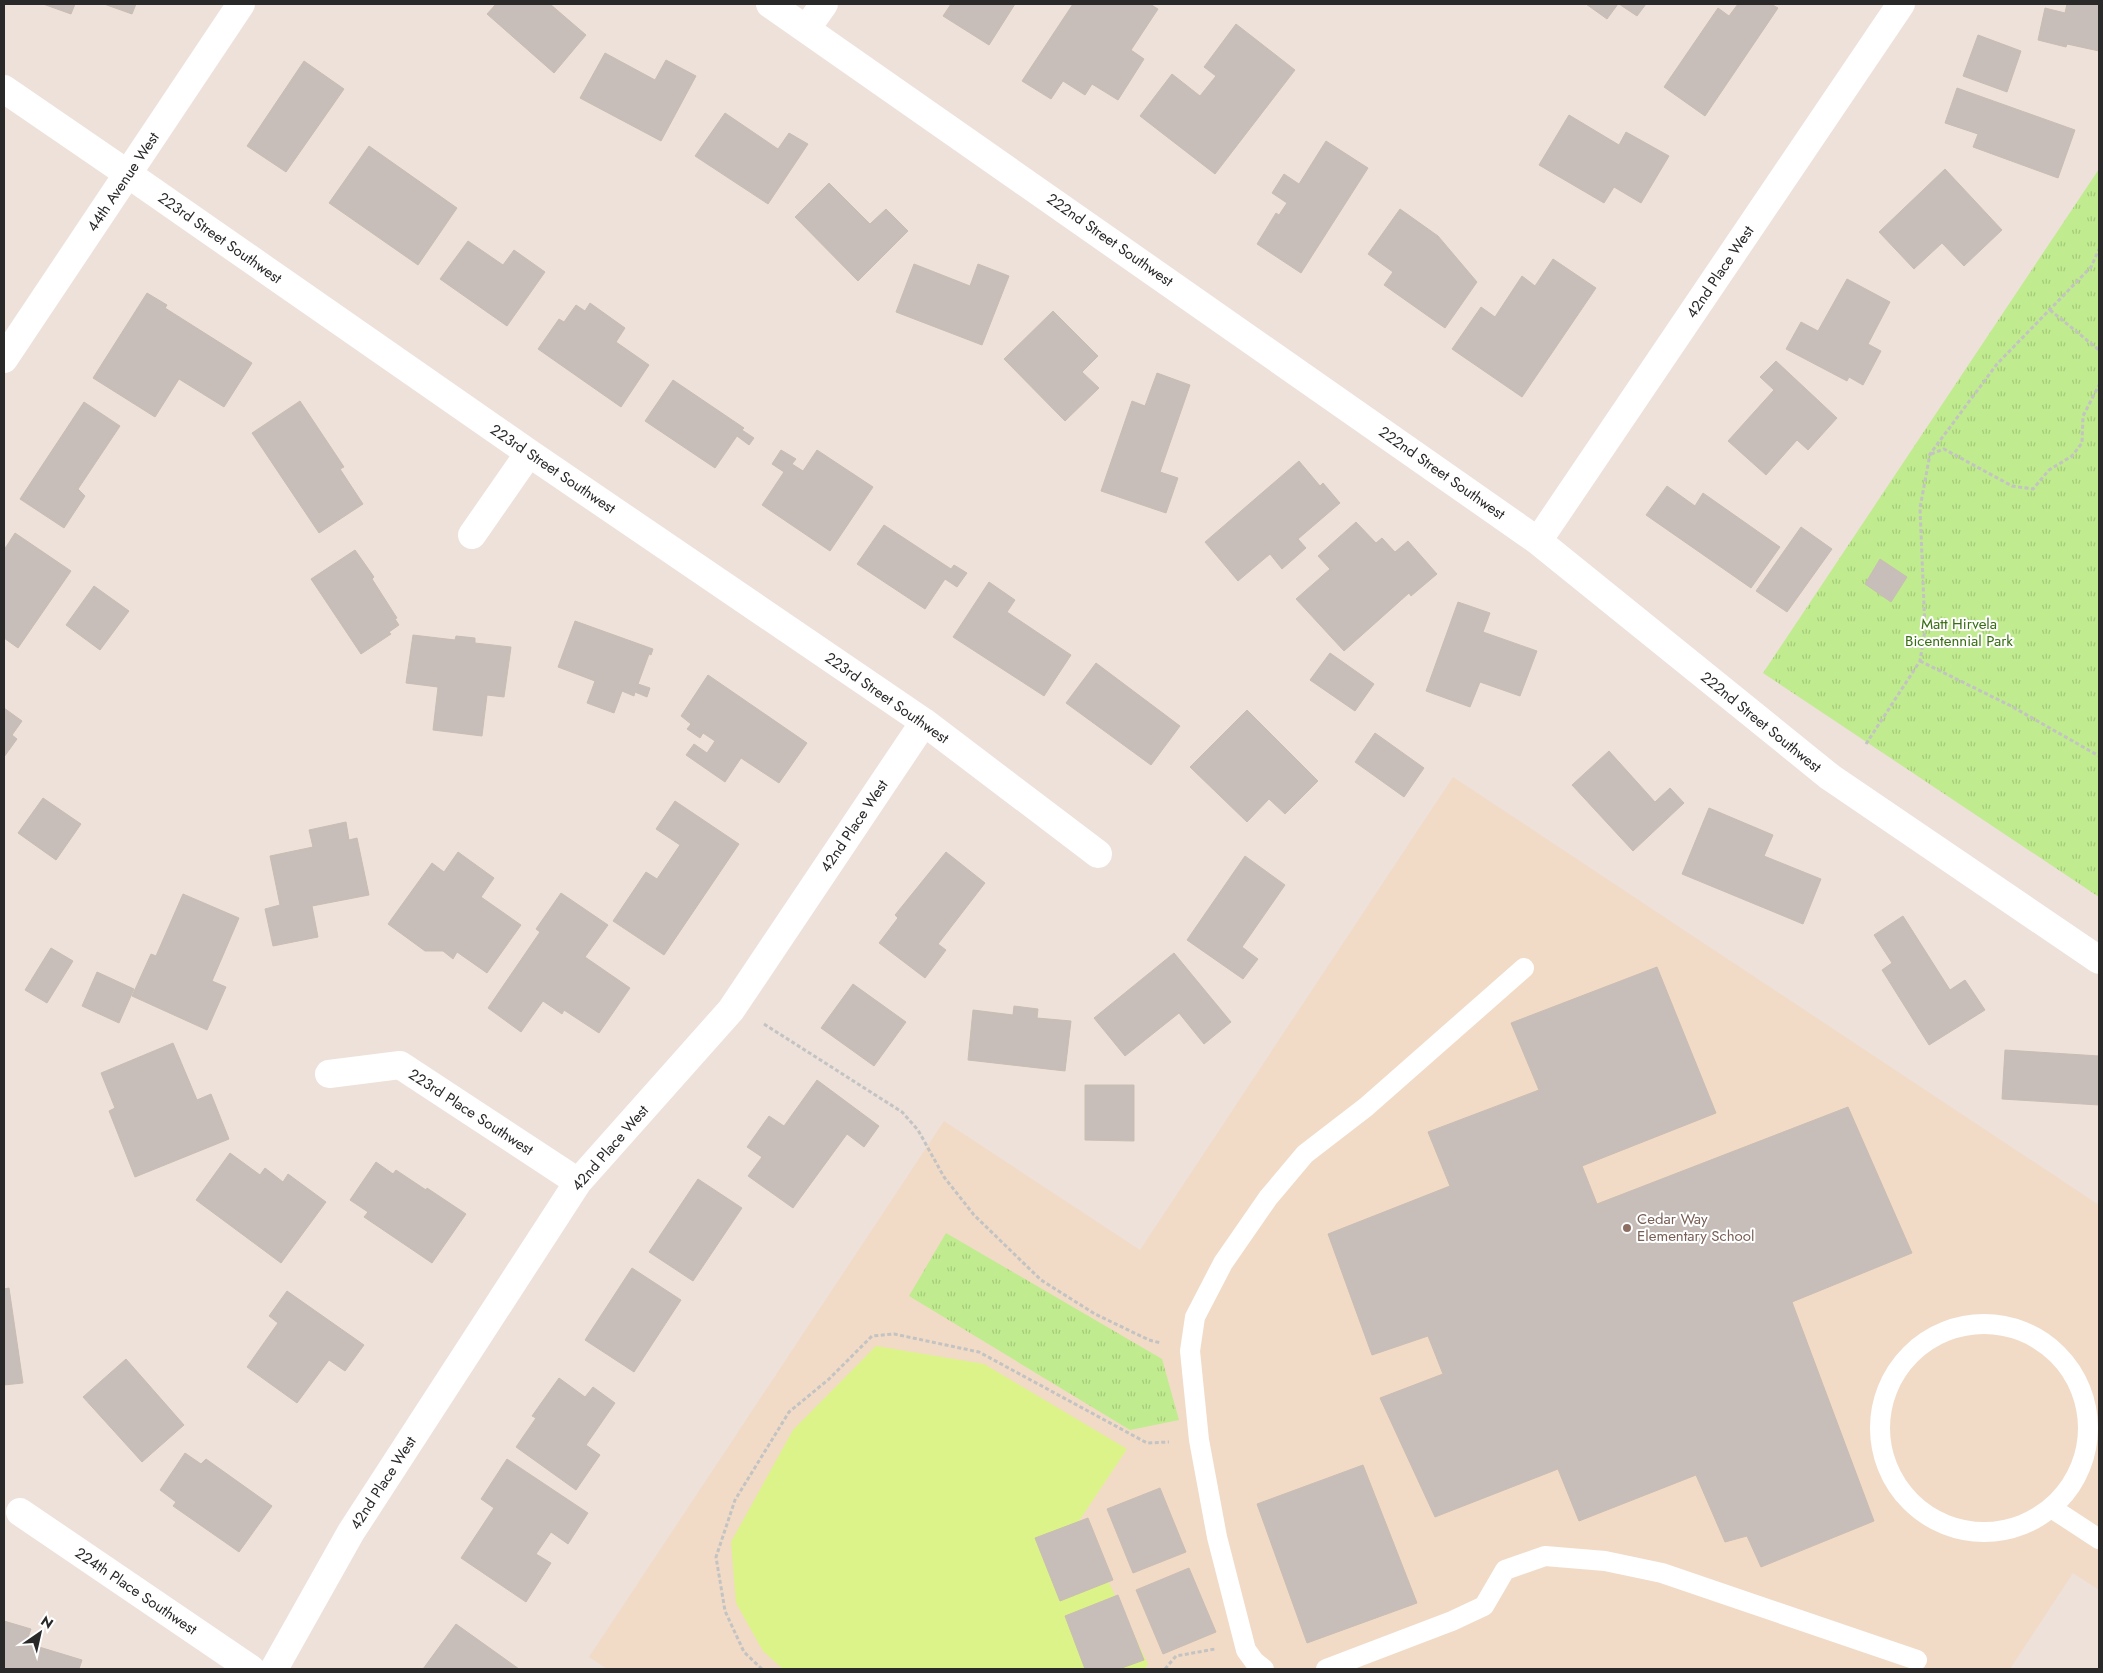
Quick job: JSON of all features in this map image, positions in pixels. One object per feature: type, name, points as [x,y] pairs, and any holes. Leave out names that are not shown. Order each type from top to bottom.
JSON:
[{"type":"street","name":"44th Avenue West","points":[[4,359],[241,4]]},
{"type":"street","name":"222nd Street Southwest","points":[[770,4],[807,28],[1538,541],[1830,777],[2099,960]]},
{"type":"street","points":[[807,28],[824,4]]},
{"type":"street","name":"42nd Place West","points":[[1538,541],[1901,4]]},
{"type":"street","name":"223rd Street Southwest","points":[[4,89],[529,453],[924,722],[1098,854]]},
{"type":"street","points":[[472,535],[529,453]]},
{"type":"street","name":"42nd Place West","points":[[274,1669],[351,1532],[578,1182],[731,1010],[924,722]]},
{"type":"street","name":"223rd Place Southwest","points":[[329,1074],[400,1065],[578,1182]]},
{"type":"street","name":"224th Place Southwest","points":[[20,1512],[251,1669]]},
{"type":"lane","points":[[1264,1669],[1254,1661],[1246,1650],[1217,1537],[1199,1440],[1190,1351],[1194,1317],[1222,1264],[1268,1198],[1305,1154],[1366,1107],[1524,968]]},
{"type":"lane","points":[[2001,1324],[2039,1338],[2068,1365],[2086,1400],[2090,1440],[2078,1478],[2053,1509],[2007,1532],[1955,1530],[1920,1512],[1893,1482],[1880,1445],[1881,1405],[1897,1369],[1925,1340],[1962,1325],[2001,1324]]},
{"type":"lane","points":[[2053,1509],[2099,1539]]},
{"type":"lane","points":[[1326,1669],[1452,1621],[1484,1606],[1505,1570],[1545,1556],[1605,1561],[1662,1573],[1917,1660]]},
{"type":"path","points":[[1866,744],[1920,661],[1925,630],[1920,508],[1930,454],[1997,364],[2090,267],[2099,249]]},
{"type":"path","points":[[2050,310],[2099,350]]},
{"type":"path","points":[[1930,454],[1944,449],[2012,486],[2033,489],[2049,470],[2072,456],[2082,443],[2083,416],[2099,385]]},
{"type":"path","points":[[1920,661],[2011,706],[2099,756]]},
{"type":"path","points":[[762,1022],[902,1112],[918,1130],[944,1177],[974,1215],[1041,1280],[1095,1314],[1148,1340],[1190,1351]]},
{"type":"path","points":[[762,1669],[744,1652],[725,1611],[716,1557],[735,1500],[789,1412],[829,1379],[872,1336],[894,1334],[979,1352],[1147,1443],[1199,1440]]},
{"type":"path","points":[[1165,1669],[1176,1656],[1217,1649],[1246,1650]]},
{"type":"shaded area","name":"Cedar Way Elementary School","points":[[1453,777],[2099,1205],[2099,1590],[2073,1573],[2010,1669],[607,1669],[589,1657],[944,1121],[1140,1250]]},
{"type":"green space","name":"Matt Hirvela Bicentennial Park","points":[[2099,169],[2099,897],[1763,673]]},
{"type":"green space","points":[[946,1233],[1162,1359],[1179,1420],[1130,1430],[909,1296]]},
{"type":"green space","points":[[876,1346],[984,1364],[1127,1449],[1079,1521],[1148,1664],[1145,1669],[783,1669],[763,1651],[736,1603],[731,1542],[793,1430]]},
{"type":"building","points":[[43,4],[75,4],[71,14]]},
{"type":"building","points":[[104,4],[136,4],[132,14]]},
{"type":"building","points":[[496,4],[550,4],[586,35],[554,73],[487,14]]},
{"type":"building","points":[[951,4],[1015,4],[989,45],[943,16]]},
{"type":"building","points":[[1073,4],[1150,4],[1158,9],[1131,50],[1144,59],[1118,100],[1092,84],[1085,95],[1063,81],[1051,99],[1022,81]]},
{"type":"building","points":[[1586,4],[1618,4],[1607,19]]},
{"type":"building","points":[[1619,4],[1646,4],[1637,16]]},
{"type":"building","points":[[1738,4],[1771,4],[1778,8],[1705,116],[1664,87],[1718,8],[1729,16]]},
{"type":"building","points":[[2067,4],[2099,4],[2099,51],[2067,44],[2066,47],[2038,40],[2045,8],[2065,13]]},
{"type":"building","points":[[1236,24],[1295,70],[1215,174],[1140,116],[1172,74],[1200,96],[1216,76],[1204,67]]},
{"type":"building","points":[[1978,35],[2021,51],[2007,92],[1963,76]]},
{"type":"building","points":[[605,53],[655,80],[666,60],[696,76],[661,141],[580,98]]},
{"type":"building","points":[[304,61],[344,89],[286,172],[247,146]]},
{"type":"building","points":[[1957,88],[2075,130],[2058,178],[1973,147],[1978,134],[1945,123]]},
{"type":"building","points":[[725,113],[778,149],[789,133],[808,144],[768,204],[695,156]]},
{"type":"building","points":[[1569,115],[1619,145],[1626,132],[1669,156],[1641,203],[1614,187],[1604,203],[1539,165]]},
{"type":"building","points":[[1326,141],[1368,168],[1301,273],[1257,244],[1276,213],[1279,215],[1287,203],[1272,193],[1284,174],[1299,184]]},
{"type":"building","points":[[369,146],[457,208],[418,265],[329,203]]},
{"type":"building","points":[[1945,169],[2002,230],[1964,266],[1942,243],[1914,269],[1879,232]]},
{"type":"building","points":[[829,183],[870,224],[886,209],[908,231],[858,281],[795,217]]},
{"type":"building","points":[[1400,209],[1438,236],[1477,282],[1445,328],[1384,285],[1393,272],[1368,254]]},
{"type":"building","points":[[468,241],[503,265],[514,250],[545,272],[507,326],[440,279]]},
{"type":"building","points":[[1553,259],[1596,288],[1522,397],[1452,349],[1481,307],[1495,317],[1522,276],[1535,286]]},
{"type":"building","points":[[914,264],[970,286],[978,264],[1009,276],[982,345],[896,312]]},
{"type":"building","points":[[1847,279],[1890,302],[1868,344],[1881,351],[1863,385],[1849,377],[1847,381],[1786,349],[1801,322],[1818,331]]},
{"type":"building","points":[[147,293],[167,305],[165,308],[252,363],[224,407],[179,379],[155,417],[93,378]]},
{"type":"building","points":[[590,303],[625,328],[616,342],[649,365],[621,407],[538,349],[559,319],[564,322],[576,305],[585,311]]},
{"type":"building","points":[[1053,311],[1098,356],[1082,372],[1099,388],[1065,421],[1004,359]]},
{"type":"building","points":[[1776,361],[1837,418],[1808,450],[1797,440],[1766,475],[1728,441],[1774,390],[1760,377]]},
{"type":"building","points":[[1157,373],[1190,385],[1160,472],[1178,478],[1166,513],[1101,491],[1132,401],[1145,406]]},
{"type":"building","points":[[673,380],[744,428],[742,430],[754,438],[749,445],[737,436],[715,468],[645,421]]},
{"type":"building","points":[[300,401],[344,467],[340,469],[363,504],[319,533],[252,433]]},
{"type":"building","points":[[84,402],[120,426],[78,489],[85,496],[64,528],[20,499]]},
{"type":"building","points":[[781,450],[796,459],[792,464],[803,471],[817,450],[873,487],[830,551],[762,505],[784,472],[772,464]]},
{"type":"building","points":[[1299,461],[1320,486],[1323,483],[1340,503],[1298,539],[1306,548],[1282,569],[1270,554],[1238,581],[1205,542]]},
{"type":"building","points":[[1667,486],[1695,506],[1703,493],[1780,547],[1751,588],[1646,515]]},
{"type":"building","points":[[1356,522],[1376,543],[1382,538],[1395,552],[1408,541],[1437,574],[1411,596],[1409,593],[1344,651],[1296,599],[1330,569],[1318,556]]},
{"type":"building","points":[[884,525],[951,569],[954,565],[967,573],[957,587],[945,579],[925,609],[857,564]]},
{"type":"building","points":[[1801,527],[1832,549],[1787,612],[1756,591]]},
{"type":"building","points":[[15,533],[71,571],[18,648],[4,638],[4,550]]},
{"type":"building","points":[[355,550],[374,577],[372,579],[397,618],[395,619],[399,625],[389,632],[391,634],[361,654],[311,579]]},
{"type":"building","points":[[1880,559],[1907,577],[1891,602],[1865,584]]},
{"type":"building","points":[[989,582],[1015,600],[1007,612],[1071,655],[1044,696],[953,637]]},
{"type":"building","points":[[94,586],[129,611],[100,650],[66,625]]},
{"type":"building","points":[[1458,602],[1490,613],[1483,632],[1537,651],[1520,696],[1480,682],[1470,707],[1426,691]]},
{"type":"building","points":[[575,621],[653,649],[651,655],[649,654],[638,684],[650,688],[647,697],[635,692],[634,696],[622,691],[614,713],[587,703],[595,681],[558,667]]},
{"type":"building","points":[[413,635],[455,640],[456,636],[475,638],[475,643],[511,647],[504,697],[487,695],[482,736],[433,730],[438,687],[406,683]]},
{"type":"building","points":[[1330,653],[1374,684],[1355,711],[1310,680]]},
{"type":"building","points":[[1096,663],[1180,726],[1151,765],[1066,703]]},
{"type":"building","points":[[708,675],[807,743],[779,783],[741,758],[725,782],[686,755],[694,744],[707,753],[715,741],[703,733],[700,738],[687,729],[691,724],[681,716]]},
{"type":"building","points":[[4,708],[22,721],[12,735],[17,739],[4,757]]},
{"type":"building","points":[[1247,710],[1318,781],[1285,814],[1269,799],[1247,822],[1190,767]]},
{"type":"building","points":[[1375,733],[1424,768],[1404,797],[1355,762]]},
{"type":"building","points":[[1609,751],[1655,802],[1670,788],[1684,803],[1633,851],[1572,785]]},
{"type":"building","points":[[43,798],[81,824],[56,860],[18,833]]},
{"type":"building","points":[[675,801],[739,844],[664,955],[613,921],[646,872],[657,879],[680,845],[656,829]]},
{"type":"building","points":[[1709,808],[1773,835],[1764,856],[1821,879],[1803,924],[1682,874]]},
{"type":"building","points":[[346,822],[349,840],[357,838],[369,895],[312,906],[318,937],[273,946],[265,909],[280,905],[270,856],[313,847],[309,830]]},
{"type":"building","points":[[458,852],[494,878],[481,897],[521,925],[487,973],[457,952],[453,959],[443,951],[425,951],[388,924],[432,863],[444,872]]},
{"type":"building","points":[[946,852],[985,883],[938,944],[946,950],[925,978],[879,943],[898,918],[895,915]]},
{"type":"building","points":[[1245,856],[1285,885],[1242,947],[1258,959],[1243,979],[1187,940]]},
{"type":"building","points":[[561,893],[608,925],[585,957],[630,988],[599,1033],[564,1010],[562,1014],[543,1001],[521,1032],[488,1008],[540,932],[536,929]]},
{"type":"building","points":[[183,894],[239,918],[212,981],[226,987],[207,1030],[132,996],[151,954],[156,956]]},
{"type":"building","points":[[1903,916],[1950,990],[1965,980],[1985,1010],[1929,1045],[1882,970],[1892,963],[1874,935]]},
{"type":"building","points":[[51,948],[73,961],[47,1003],[25,990]]},
{"type":"building","points":[[1174,953],[1231,1022],[1204,1044],[1179,1013],[1125,1056],[1094,1018]]},
{"type":"building","points":[[1657,967],[1716,1113],[1582,1166],[1597,1204],[1848,1107],[1912,1253],[1792,1302],[1874,1521],[1761,1567],[1747,1536],[1725,1542],[1696,1475],[1579,1521],[1558,1469],[1435,1517],[1380,1398],[1443,1374],[1428,1336],[1372,1355],[1328,1234],[1450,1186],[1428,1132],[1539,1090],[1511,1023]]},
{"type":"building","points":[[97,972],[134,989],[119,1023],[82,1006]]},
{"type":"building","points":[[853,984],[906,1022],[874,1066],[821,1028]]},
{"type":"building","points":[[1014,1006],[1038,1009],[1037,1018],[1071,1021],[1065,1071],[968,1060],[973,1010],[1013,1015]]},
{"type":"building","points":[[173,1043],[197,1100],[211,1094],[229,1139],[135,1177],[109,1111],[115,1108],[101,1073]]},
{"type":"building","points":[[2005,1050],[2099,1056],[2099,1105],[2002,1099]]},
{"type":"building","points":[[817,1080],[879,1126],[864,1147],[847,1134],[793,1208],[748,1176],[762,1157],[747,1147],[769,1116],[784,1126]]},
{"type":"building","points":[[1085,1085],[1134,1085],[1134,1141],[1085,1140]]},
{"type":"building","points":[[230,1153],[260,1175],[265,1168],[283,1182],[288,1174],[326,1202],[281,1263],[196,1200]]},
{"type":"building","points":[[376,1162],[393,1174],[396,1170],[466,1214],[432,1263],[364,1217],[368,1212],[350,1200]]},
{"type":"building","points":[[698,1179],[742,1208],[693,1281],[649,1252]]},
{"type":"building","points":[[632,1268],[681,1300],[634,1372],[585,1340]]},
{"type":"building","points":[[9,1288],[23,1383],[4,1385],[4,1289]]},
{"type":"building","points":[[287,1291],[364,1345],[345,1371],[329,1360],[297,1403],[247,1367],[278,1323],[269,1316]]},
{"type":"building","points":[[126,1359],[184,1425],[142,1462],[83,1397]]},
{"type":"building","points":[[559,1378],[585,1397],[593,1387],[615,1403],[586,1445],[600,1455],[576,1490],[516,1447],[536,1418],[532,1416]]},
{"type":"building","points":[[185,1453],[201,1464],[206,1459],[272,1506],[239,1552],[173,1506],[176,1502],[160,1490]]},
{"type":"building","points":[[507,1459],[588,1513],[568,1544],[551,1532],[536,1554],[551,1563],[526,1602],[461,1558],[494,1508],[481,1499]]},
{"type":"building","points":[[1363,1465],[1417,1603],[1307,1643],[1257,1504]]},
{"type":"building","points":[[1160,1488],[1186,1552],[1133,1573],[1107,1509]]},
{"type":"building","points":[[1088,1518],[1113,1580],[1060,1601],[1035,1538]]},
{"type":"building","points":[[1189,1568],[1216,1632],[1163,1654],[1136,1590]]},
{"type":"building","points":[[1118,1595],[1144,1660],[1119,1669],[1085,1669],[1065,1616]]},
{"type":"building","points":[[4,1621],[31,1629],[26,1643],[82,1660],[79,1669],[4,1669]]},
{"type":"building","points":[[456,1624],[519,1669],[423,1669]]},
{"type":"place","name":"Cedar Way Elementary School","points":[[1627,1228]]}]
